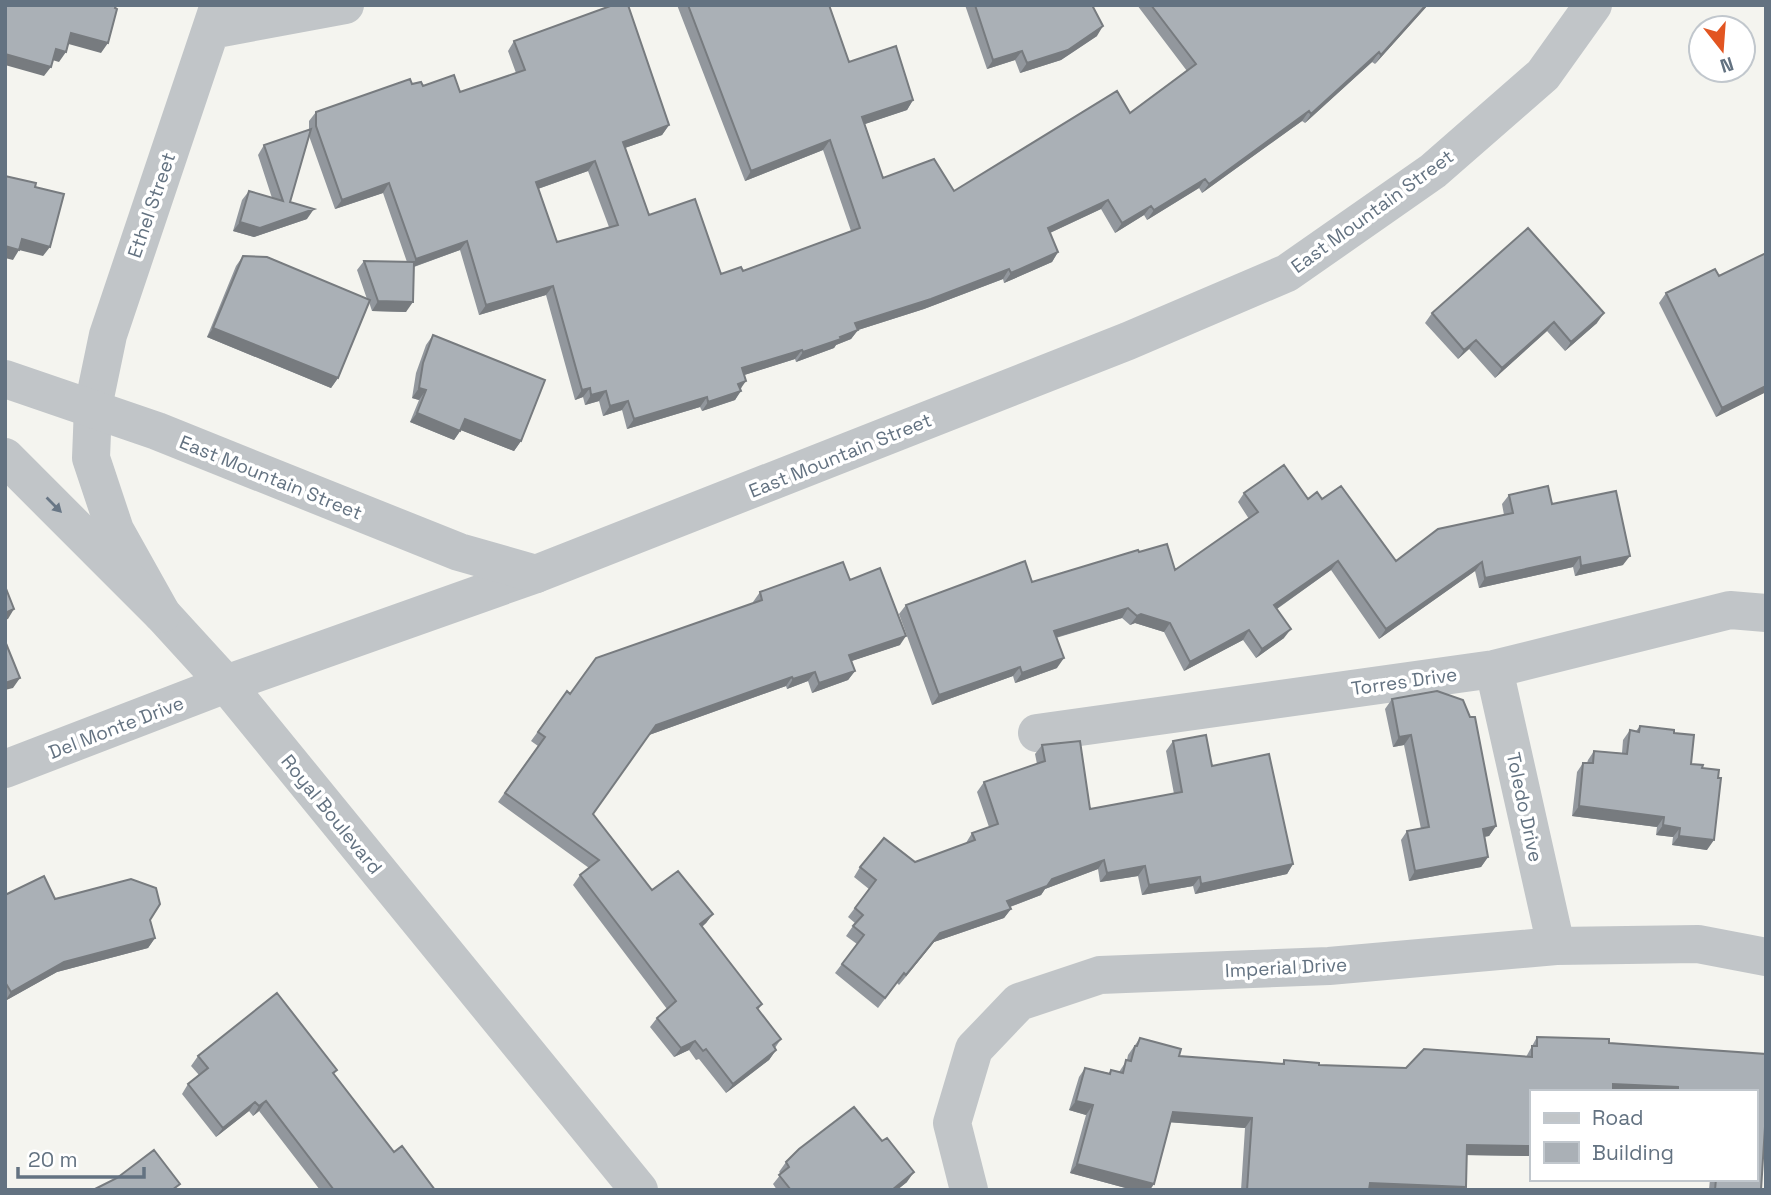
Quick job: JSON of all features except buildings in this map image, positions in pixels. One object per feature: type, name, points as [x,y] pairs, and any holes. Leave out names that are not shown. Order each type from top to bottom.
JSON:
[{"type":"street","points":[[215,18],[345,5]]},
{"type":"street","name":"East Mountain Street","points":[[5,379],[157,431],[459,552],[536,574],[1128,341],[1287,273],[1433,171],[1543,75],[1592,5]]},
{"type":"street","name":"Ethel Street","points":[[93,407],[108,335],[215,18]]},
{"type":"street","name":"Royal Boulevard","points":[[93,407],[91,458],[94,468],[115,530],[162,614],[226,684],[639,1190]]},
{"type":"street","points":[[5,457],[162,614]]},
{"type":"street","name":"Del Monte Drive","points":[[5,769],[226,684],[536,574]]},
{"type":"street","name":"Torres Drive","points":[[1037,733],[1494,669],[1730,610],[1766,613]]},
{"type":"street","name":"Toledo Drive","points":[[1494,669],[1556,946]]},
{"type":"street","name":"Imperial Drive","points":[[969,1190],[953,1123],[974,1049],[1019,1002],[1100,975],[1329,965],[1556,946],[1698,944],[1766,957]]}]
